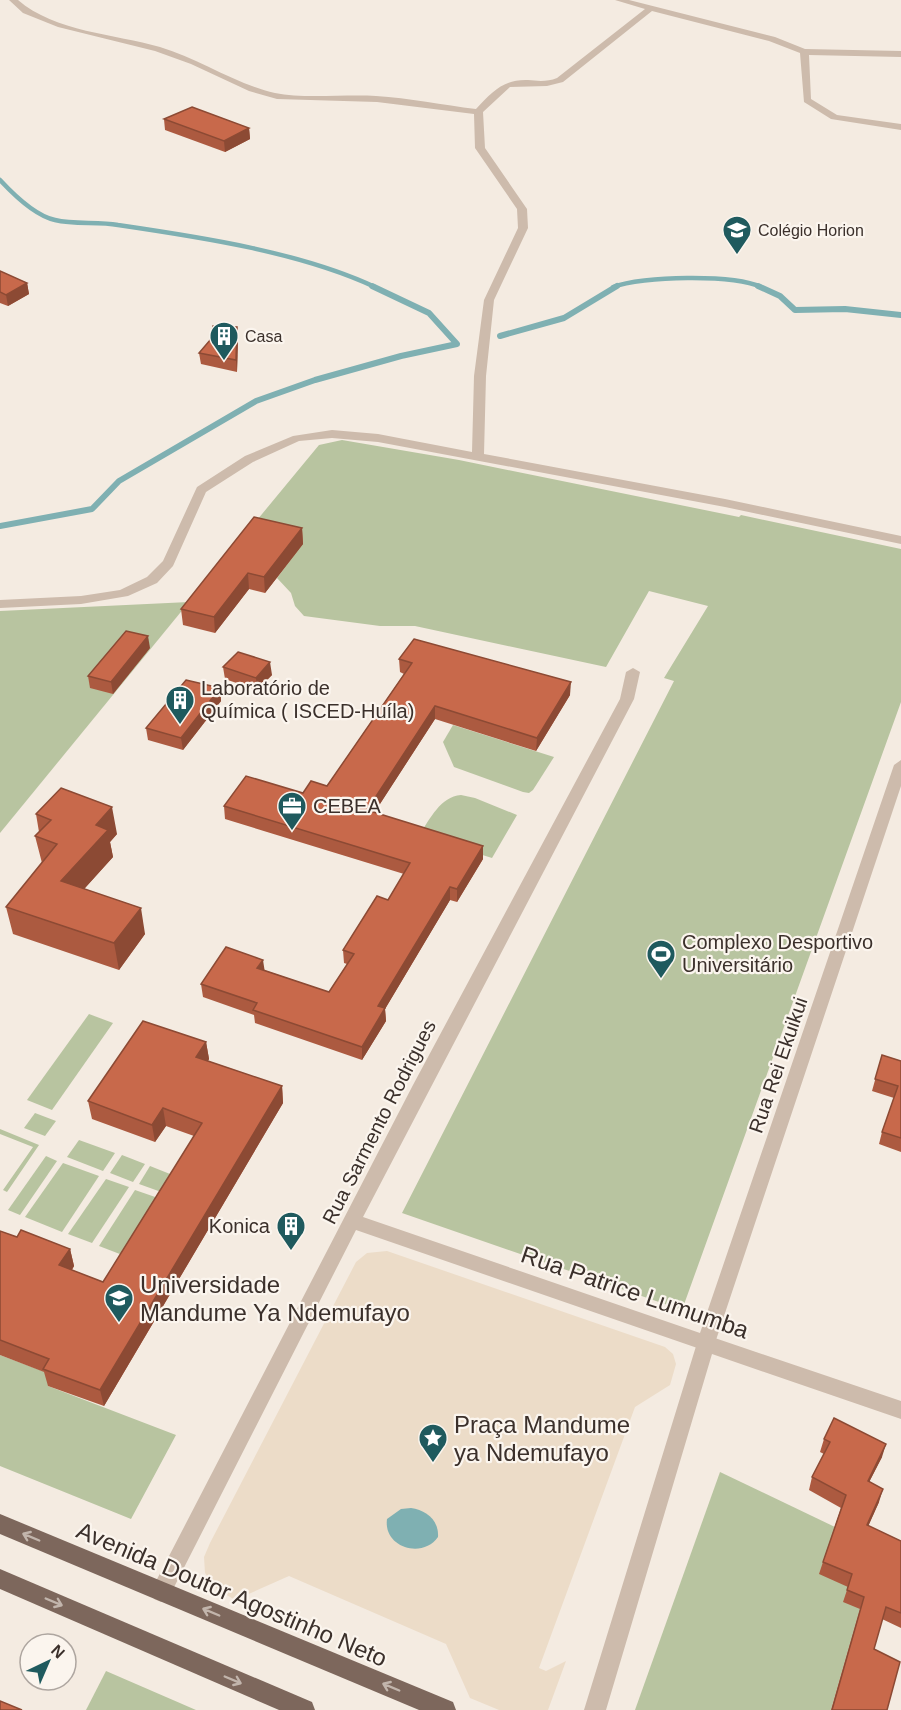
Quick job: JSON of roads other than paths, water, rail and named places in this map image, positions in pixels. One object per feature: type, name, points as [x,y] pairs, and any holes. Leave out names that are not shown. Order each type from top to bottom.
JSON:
[{"type":"main road","name":"Avenida Doutor Agostinho Neto","points":[[0,1524],[445,1710]]},
{"type":"main road","points":[[0,1579],[304,1710]]},
{"type":"street","points":[[13,0],[26,11],[61,25],[158,49],[194,62],[252,89],[277,96],[377,99],[478,112]]},
{"type":"street","points":[[625,1],[772,39],[804,52],[901,54]]},
{"type":"street","points":[[478,457],[480,376],[489,300],[523,228],[522,209],[480,148],[478,112],[504,86],[521,83],[548,84],[560,80],[651,8]]},
{"type":"street","points":[[804,52],[807,100],[834,117],[901,127]]},
{"type":"street","points":[[0,604],[81,600],[123,593],[152,580],[170,563],[201,490],[249,459],[297,438],[332,434],[378,438],[725,503],[901,540]]},
{"type":"street","name":"Rua Sarmento Rodrigues","points":[[161,1592],[419,1090],[627,699],[633,672]]},
{"type":"street","name":"Rua Rei Ekuikui","points":[[595,1710],[706,1343],[901,765]]},
{"type":"street","name":"Rua Patrice Lumumba","points":[[352,1221],[901,1410]]},
{"type":"water","points":[[411,1508],[422,1511],[430,1517],[438,1531],[438,1537],[423,1548],[414,1549],[397,1543],[387,1529],[387,1519],[401,1509]]},
{"type":"waterway","points":[[0,180],[33,209],[55,220],[110,224],[249,247],[315,264],[375,287]]},
{"type":"waterway","points":[[613,287],[627,283],[687,278],[730,280],[759,286]]},
{"type":"waterway","points":[[0,526],[92,509],[119,481],[256,401],[315,380],[401,356],[457,344],[429,313],[372,286]]},
{"type":"waterway","points":[[500,336],[564,318],[617,286]]},
{"type":"waterway","points":[[759,286],[780,296],[795,310],[845,309],[901,315]]},
{"type":"place","name":"Colégio Horion","points":[[737,256]]},
{"type":"place","name":"Casa","points":[[224,362]]},
{"type":"place","name":"Laboratório de Química ( ISCED-Huíla)","points":[[180,726]]},
{"type":"place","name":"CEBEA","points":[[292,832]]},
{"type":"place","name":"Complexo Desportivo Universitário","points":[[661,980]]},
{"type":"place","name":"Konica","points":[[291,1252]]},
{"type":"place","name":"Universidade Mandume Ya Ndemufayo","points":[[119,1324]]},
{"type":"place","name":"Praça Mandume ya Ndemufayo","points":[[433,1464]]}]
